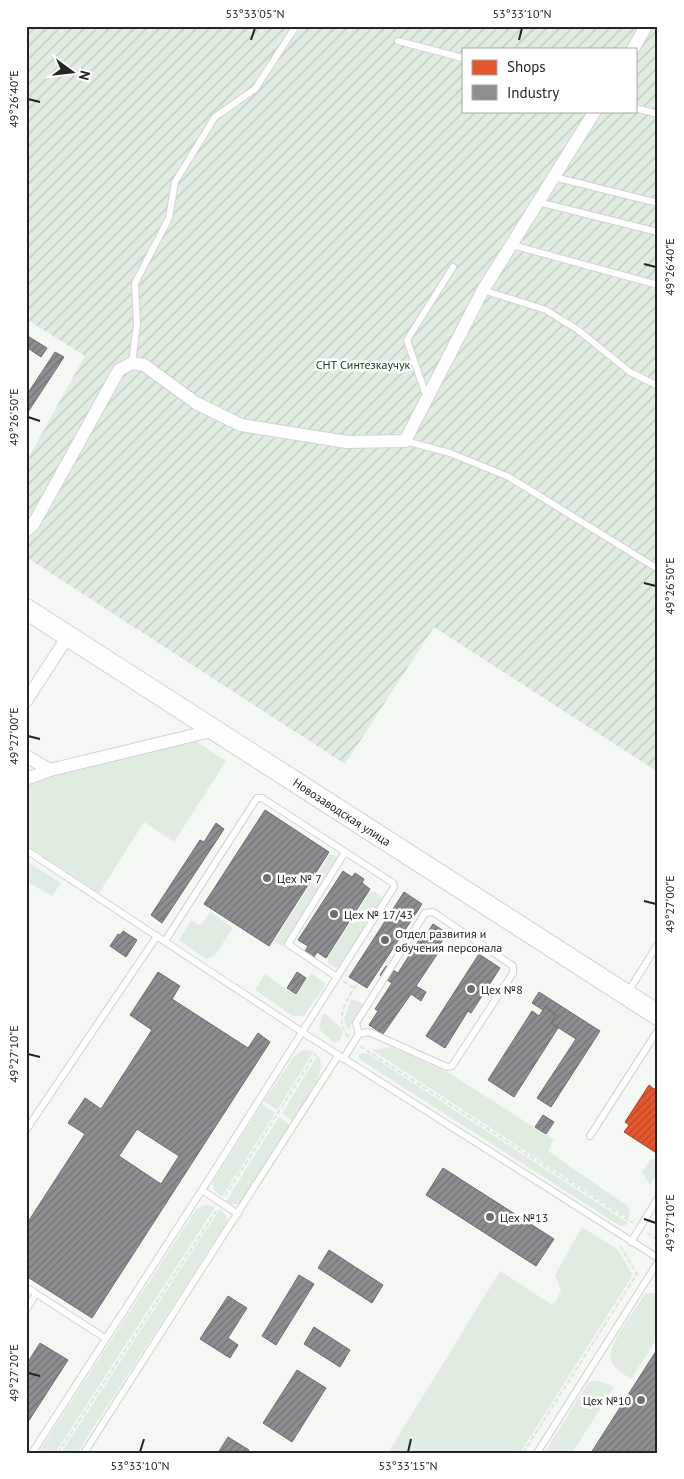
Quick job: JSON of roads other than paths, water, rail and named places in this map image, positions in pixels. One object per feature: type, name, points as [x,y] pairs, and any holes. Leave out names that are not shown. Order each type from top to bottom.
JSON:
[{"type":"main road","name":"Новозаводская улица","points":[[26,609],[658,1015]]},
{"type":"street","points":[[633,48],[646,26]]},
{"type":"street","points":[[26,531],[33,525],[119,370],[132,363],[144,365],[196,403],[242,425],[346,442],[406,441],[483,290],[594,112]]},
{"type":"street","points":[[26,701],[68,636]]},
{"type":"street","points":[[26,779],[50,770],[216,730]]},
{"type":"street","points":[[26,756],[50,770]]},
{"type":"lane","points":[[132,363],[137,324],[135,283],[169,218],[175,182],[215,117],[255,89],[296,26]]},
{"type":"lane","points":[[398,41],[462,58]]},
{"type":"lane","points":[[636,108],[658,114]]},
{"type":"lane","points":[[554,178],[658,203]]},
{"type":"lane","points":[[538,202],[658,232]]},
{"type":"lane","points":[[512,245],[658,285]]},
{"type":"lane","points":[[427,399],[407,340],[453,267]]},
{"type":"lane","points":[[483,290],[546,310],[578,330],[630,372],[658,386]]},
{"type":"lane","points":[[406,441],[450,453],[509,477],[658,569]]},
{"type":"lane","points":[[32,1453],[202,1190],[394,887],[393,883],[346,852],[262,798],[257,798],[164,942]]},
{"type":"lane","points":[[26,850],[302,1032],[658,1260],[537,1453]]},
{"type":"lane","points":[[337,977],[288,944],[346,852]]},
{"type":"lane","points":[[84,1453],[341,1057],[359,1034],[369,1032],[447,1067],[452,1066],[513,973],[513,966],[433,912],[424,912],[356,1023],[359,1034]]},
{"type":"lane","points":[[26,1130],[156,936]]},
{"type":"lane","points":[[626,995],[658,944]]},
{"type":"lane","points":[[590,1136],[658,1030]]},
{"type":"lane","points":[[202,1190],[238,1214]]},
{"type":"lane","points":[[632,1242],[658,1198]]},
{"type":"lane","points":[[26,1287],[105,1338]]},
{"type":"lane","points":[[26,1310],[36,1294]]},
{"type":"place","name":"Цех № 7","points":[[267,878]]},
{"type":"place","name":"Цех № 17/43","points":[[334,914]]},
{"type":"place","name":"Отдел развития и обучения персонала","points":[[385,940]]},
{"type":"place","name":"Цех №8","points":[[471,989]]},
{"type":"place","name":"Цех №13","points":[[490,1217]]},
{"type":"place","name":"Цех №10","points":[[641,1400]]},
{"type":"park label","name":"СНТ Синтезкаучук","points":[[363,364]]}]
